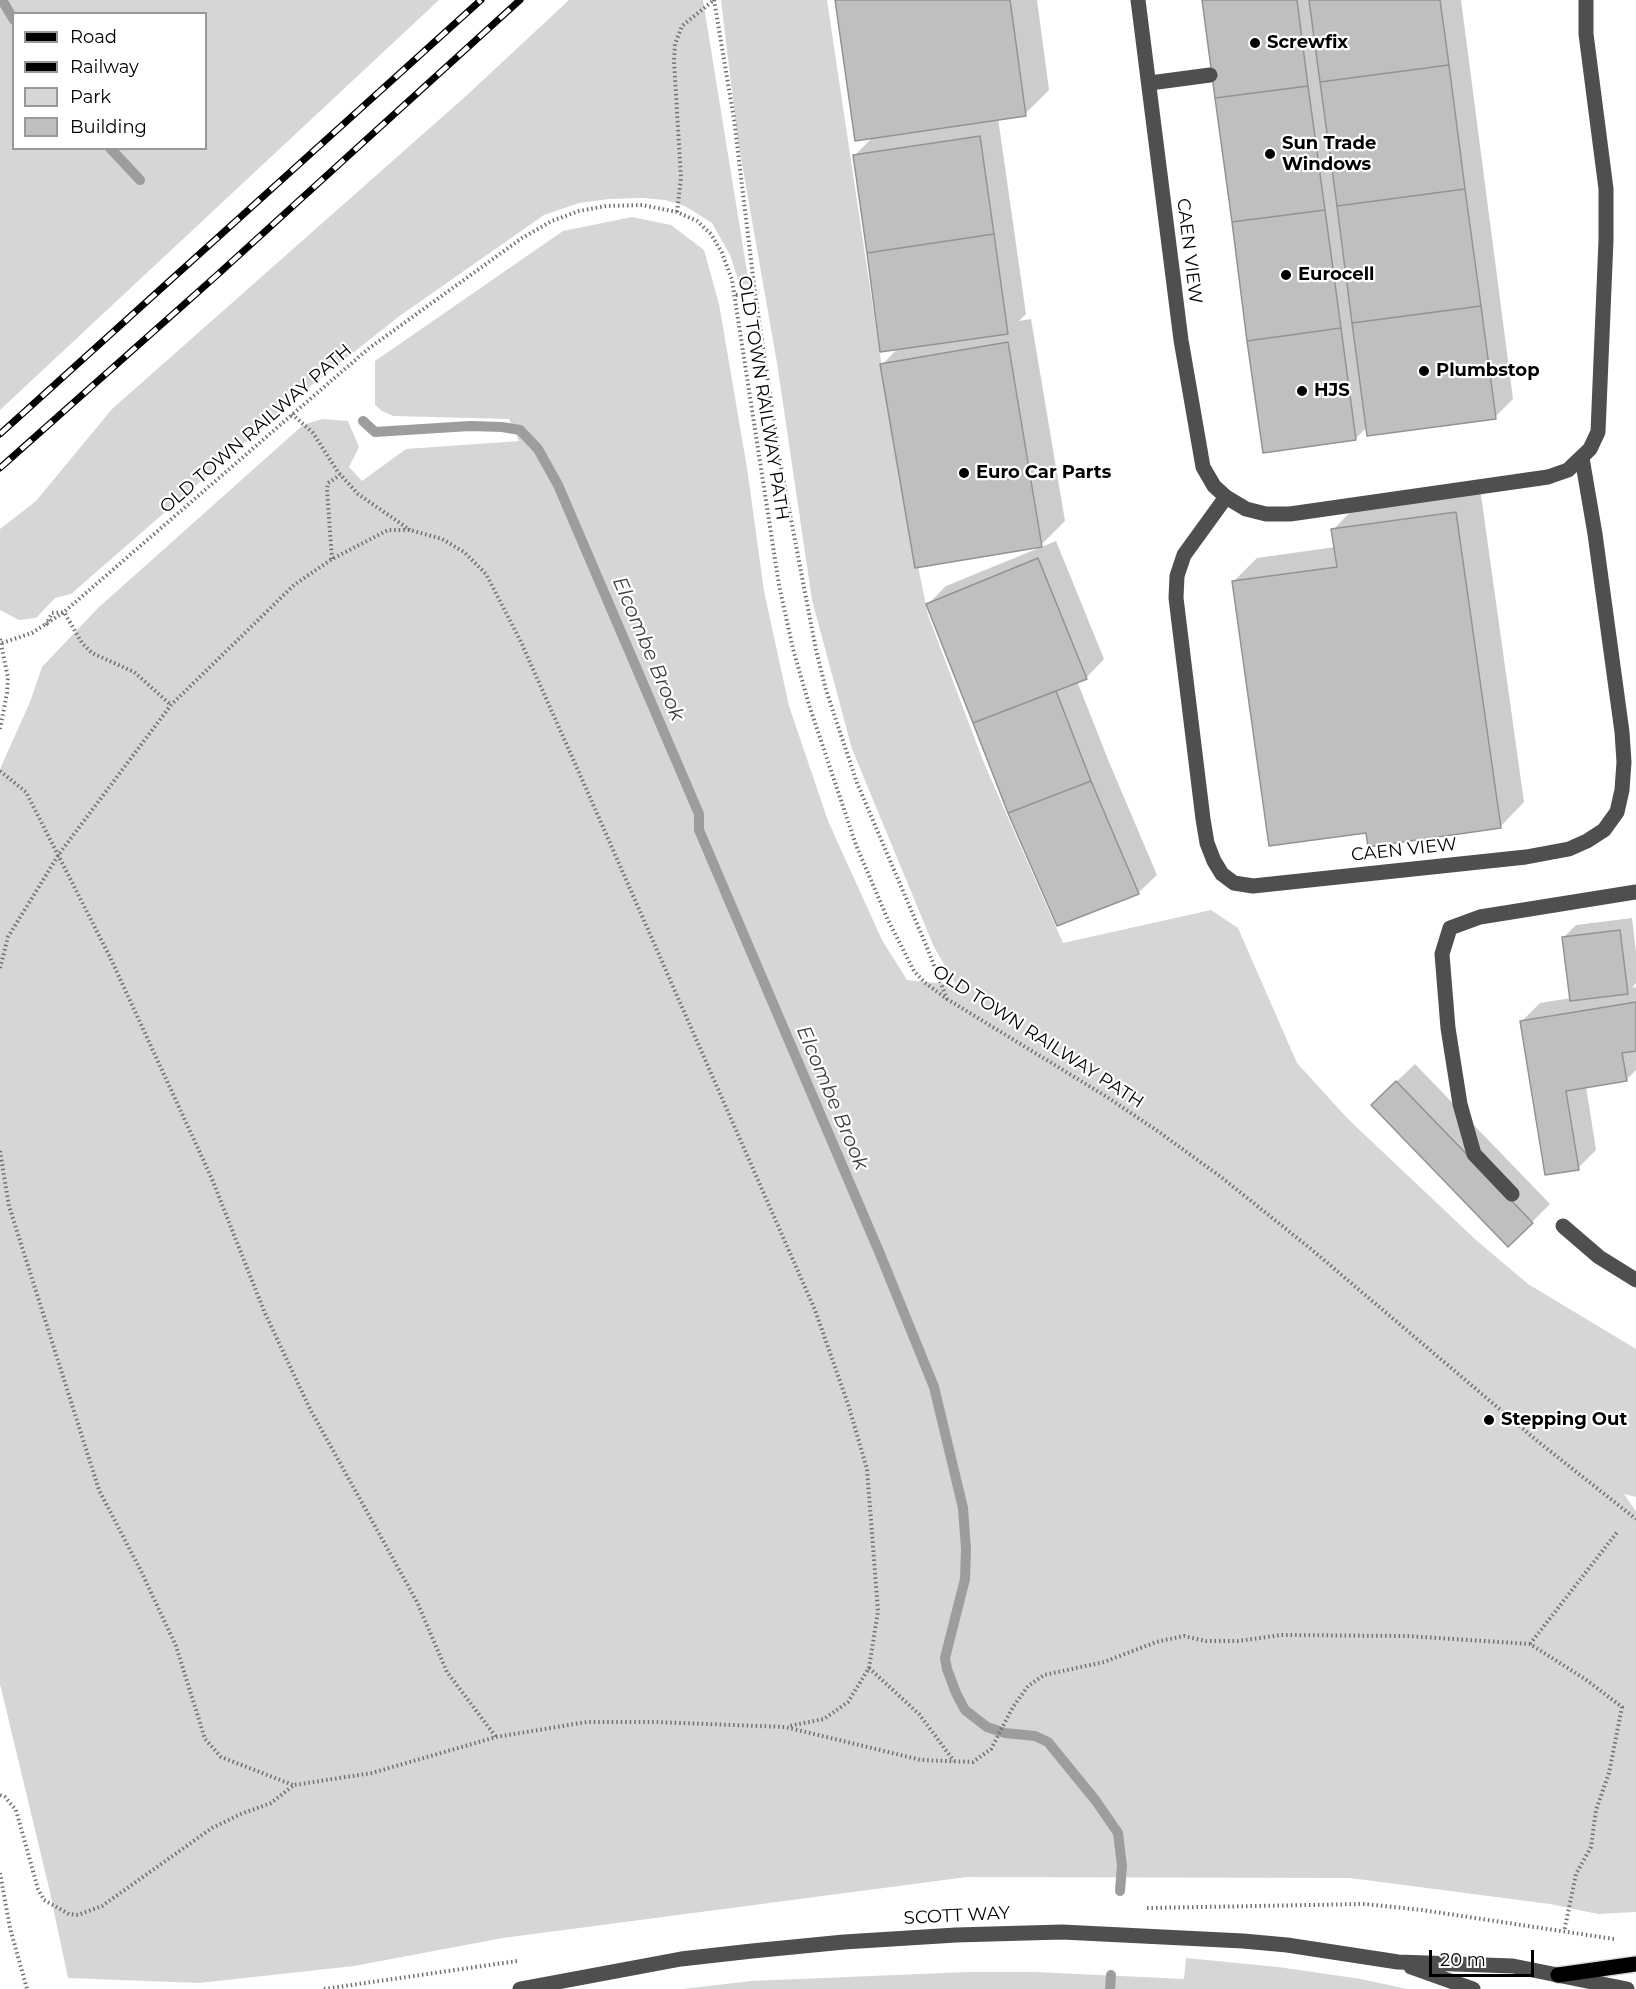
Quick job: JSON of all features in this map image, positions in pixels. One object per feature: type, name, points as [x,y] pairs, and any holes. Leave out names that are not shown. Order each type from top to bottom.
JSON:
[{"type":"main road","points":[[1558,1975],[1636,1965]]},
{"type":"street","name":"CAEN VIEW","points":[[1138,0],[1196,439],[1203,467],[1214,486],[1226,497],[1246,509],[1266,514],[1290,514],[1548,477],[1568,470],[1590,449],[1598,432],[1606,189],[1586,34],[1586,0]]},
{"type":"street","points":[[1150,84],[1210,75]]},
{"type":"street","name":"CAEN VIEW","points":[[1226,497],[1184,555],[1177,576],[1176,598],[1203,819],[1207,843],[1222,874],[1234,883],[1254,886],[1526,857],[1569,849],[1587,842],[1604,830],[1617,812],[1622,790],[1624,762],[1622,732],[1595,534],[1582,458]]},
{"type":"street","points":[[1512,1194],[1474,1154],[1460,1104],[1448,1028],[1442,954],[1450,928],[1480,917],[1636,892]]},
{"type":"street","points":[[1563,1226],[1599,1257],[1636,1280]]},
{"type":"street","name":"SCOTT WAY","points":[[520,1989],[711,1955],[844,1942],[956,1935],[1062,1932],[1287,1945],[1398,1962],[1500,1965],[1627,1989]]},
{"type":"street","name":"SCOTT WAY","points":[[1398,1962],[1473,1989]]},
{"type":"path","points":[[677,212],[681,178],[675,44],[682,26],[714,0],[734,119],[755,292],[782,473],[802,583],[826,690],[857,783],[947,999]]},
{"type":"path","name":"OLD TOWN RAILWAY PATH","points":[[1,641],[32,633],[46,625],[52,613],[64,612],[368,350],[522,238],[552,221],[579,211],[606,206],[642,205],[677,212],[697,221],[711,234],[722,253],[736,295],[779,585],[793,650],[856,845],[888,920],[914,971],[924,982],[947,999],[1107,1097],[1221,1177],[1311,1249],[1536,1440],[1636,1519]]},
{"type":"path","points":[[736,295],[755,292]]},
{"type":"path","points":[[292,414],[313,433],[340,474],[358,494],[411,530]]},
{"type":"path","points":[[332,559],[327,489],[328,483],[340,474]]},
{"type":"path","points":[[0,968],[8,937],[59,854],[171,705],[294,585],[332,559],[388,530],[411,530],[442,538],[464,552],[486,574],[520,639],[581,777],[815,1310],[848,1404],[867,1468],[878,1611],[869,1668],[848,1702],[825,1719],[785,1727]]},
{"type":"path","points":[[64,612],[82,643],[92,653],[134,672],[171,705]]},
{"type":"path","points":[[0,729],[8,678],[1,641]]},
{"type":"path","points":[[0,771],[26,792],[110,957],[212,1179],[264,1311],[310,1409],[417,1602],[447,1672],[496,1737]]},
{"type":"path","points":[[0,1151],[9,1206],[99,1490],[141,1571],[176,1646],[205,1739],[220,1757],[294,1785]]},
{"type":"path","points":[[1530,1644],[1618,1531]]},
{"type":"path","points":[[0,1795],[5,1797],[16,1810],[38,1889],[44,1900],[69,1914],[78,1915],[102,1906],[212,1828],[271,1803],[294,1785],[372,1773],[496,1737],[587,1722],[785,1727],[921,1760],[973,1762],[991,1749],[1028,1686],[1044,1675],[1104,1662],[1156,1642],[1184,1636],[1206,1641],[1238,1641],[1281,1635],[1407,1636],[1530,1644],[1585,1679],[1622,1707],[1609,1773],[1596,1810],[1591,1847],[1576,1874],[1564,1932]]},
{"type":"path","points":[[869,1668],[919,1714],[954,1761]]},
{"type":"path","points":[[0,1873],[10,1928],[27,1989]]},
{"type":"green space","points":[[0,0],[439,0],[0,410]]},
{"type":"green space","points":[[569,0],[703,0],[749,284],[740,285],[730,255],[712,223],[685,206],[665,200],[609,199],[579,203],[544,215],[401,315],[303,392],[71,594],[55,598],[36,618],[19,620],[0,610],[0,529],[36,501],[112,409],[466,96]]},
{"type":"green space","points":[[721,0],[827,0],[894,448],[928,615],[984,763],[1063,943],[1211,910],[1238,928],[1297,1063],[1348,1119],[1476,1240],[1528,1284],[1636,1349],[1636,1497],[1624,1494],[1636,1511],[1636,1912],[1598,1914],[1550,1904],[1350,1878],[967,1877],[503,1938],[354,1966],[199,1983],[68,1978],[0,1684],[0,769],[30,702],[42,667],[98,608],[303,425],[322,419],[348,421],[359,447],[349,467],[362,481],[406,449],[519,441],[509,419],[393,416],[382,411],[375,405],[375,361],[563,231],[632,217],[671,225],[704,250],[719,304],[747,468],[764,591],[789,706],[828,821],[882,940],[907,980],[956,985],[934,947],[852,749],[812,600],[777,363],[738,141]]},
{"type":"green space","points":[[1186,1958],[1278,1967],[1361,1979],[1407,1989],[682,1989],[751,1981],[968,1972],[1035,1972],[1184,1979]]},
{"type":"building","points":[[835,0],[1010,0],[1026,116],[855,141]]},
{"type":"building","name":"Screwfix","points":[[1202,0],[1297,0],[1308,86],[1215,98]]},
{"type":"building","points":[[1309,0],[1440,0],[1449,65],[1320,82]]},
{"type":"building","points":[[1449,65],[1465,189],[1337,206],[1320,82]]},
{"type":"building","name":"Sun Trade Windows","points":[[1308,86],[1325,210],[1232,222],[1215,98]]},
{"type":"building","points":[[980,136],[994,234],[867,253],[853,155]]},
{"type":"building","points":[[1465,189],[1481,306],[1352,323],[1337,206]]},
{"type":"building","name":"Eurocell","points":[[1325,210],[1341,328],[1247,341],[1232,222]]},
{"type":"building","points":[[994,234],[1008,334],[880,352],[867,253]]},
{"type":"building","name":"Plumbstop","points":[[1481,306],[1496,419],[1367,436],[1352,323]]},
{"type":"building","name":"HJS","points":[[1341,328],[1356,440],[1263,453],[1247,341]]},
{"type":"building","name":"Euro Car Parts","points":[[1008,342],[1042,547],[915,568],[880,364]]},
{"type":"building","points":[[1456,512],[1501,828],[1368,847],[1366,833],[1269,846],[1232,581],[1337,567],[1331,529]]},
{"type":"building","points":[[1038,558],[1087,679],[973,723],[926,604]]},
{"type":"building","points":[[1056,691],[1091,781],[1008,813],[973,723]]},
{"type":"building","points":[[1091,781],[1139,894],[1057,926],[1008,813]]},
{"type":"building","points":[[1620,930],[1628,994],[1570,1001],[1562,937]]},
{"type":"building","points":[[1636,1002],[1636,1051],[1622,1053],[1627,1081],[1566,1091],[1579,1170],[1545,1175],[1520,1021]]},
{"type":"building","points":[[1396,1081],[1533,1223],[1508,1247],[1371,1105]]},
{"type":"waterway","name":"Elcombe Brook","points":[[2,0],[12,17]]},
{"type":"waterway","name":"Elcombe Brook","points":[[112,150],[140,180]]},
{"type":"waterway","name":"Elcombe Brook","points":[[363,421],[375,432],[470,426],[520,430],[538,449],[558,485],[699,814],[699,830],[880,1254],[934,1387],[963,1508],[966,1549],[965,1579],[945,1658],[956,1693],[965,1710],[987,1727],[1005,1733],[1035,1736],[1048,1742],[1096,1801],[1118,1833],[1122,1866],[1120,1891]]},
{"type":"waterway","name":"Elcombe Brook","points":[[1110,1989],[1111,1975]]},
{"type":"railway","points":[[0,434],[481,0]]},
{"type":"railway","points":[[0,468],[520,0]]},
{"type":"place","name":"Screwfix","points":[[1255,43]]},
{"type":"place","name":"Sun Trade Windows","points":[[1270,154]]},
{"type":"place","name":"Eurocell","points":[[1286,275]]},
{"type":"place","name":"Plumbstop","points":[[1424,371]]},
{"type":"place","name":"HJS","points":[[1302,391]]},
{"type":"place","name":"Euro Car Parts","points":[[964,473]]},
{"type":"place","name":"Stepping Out","points":[[1489,1420]]}]
